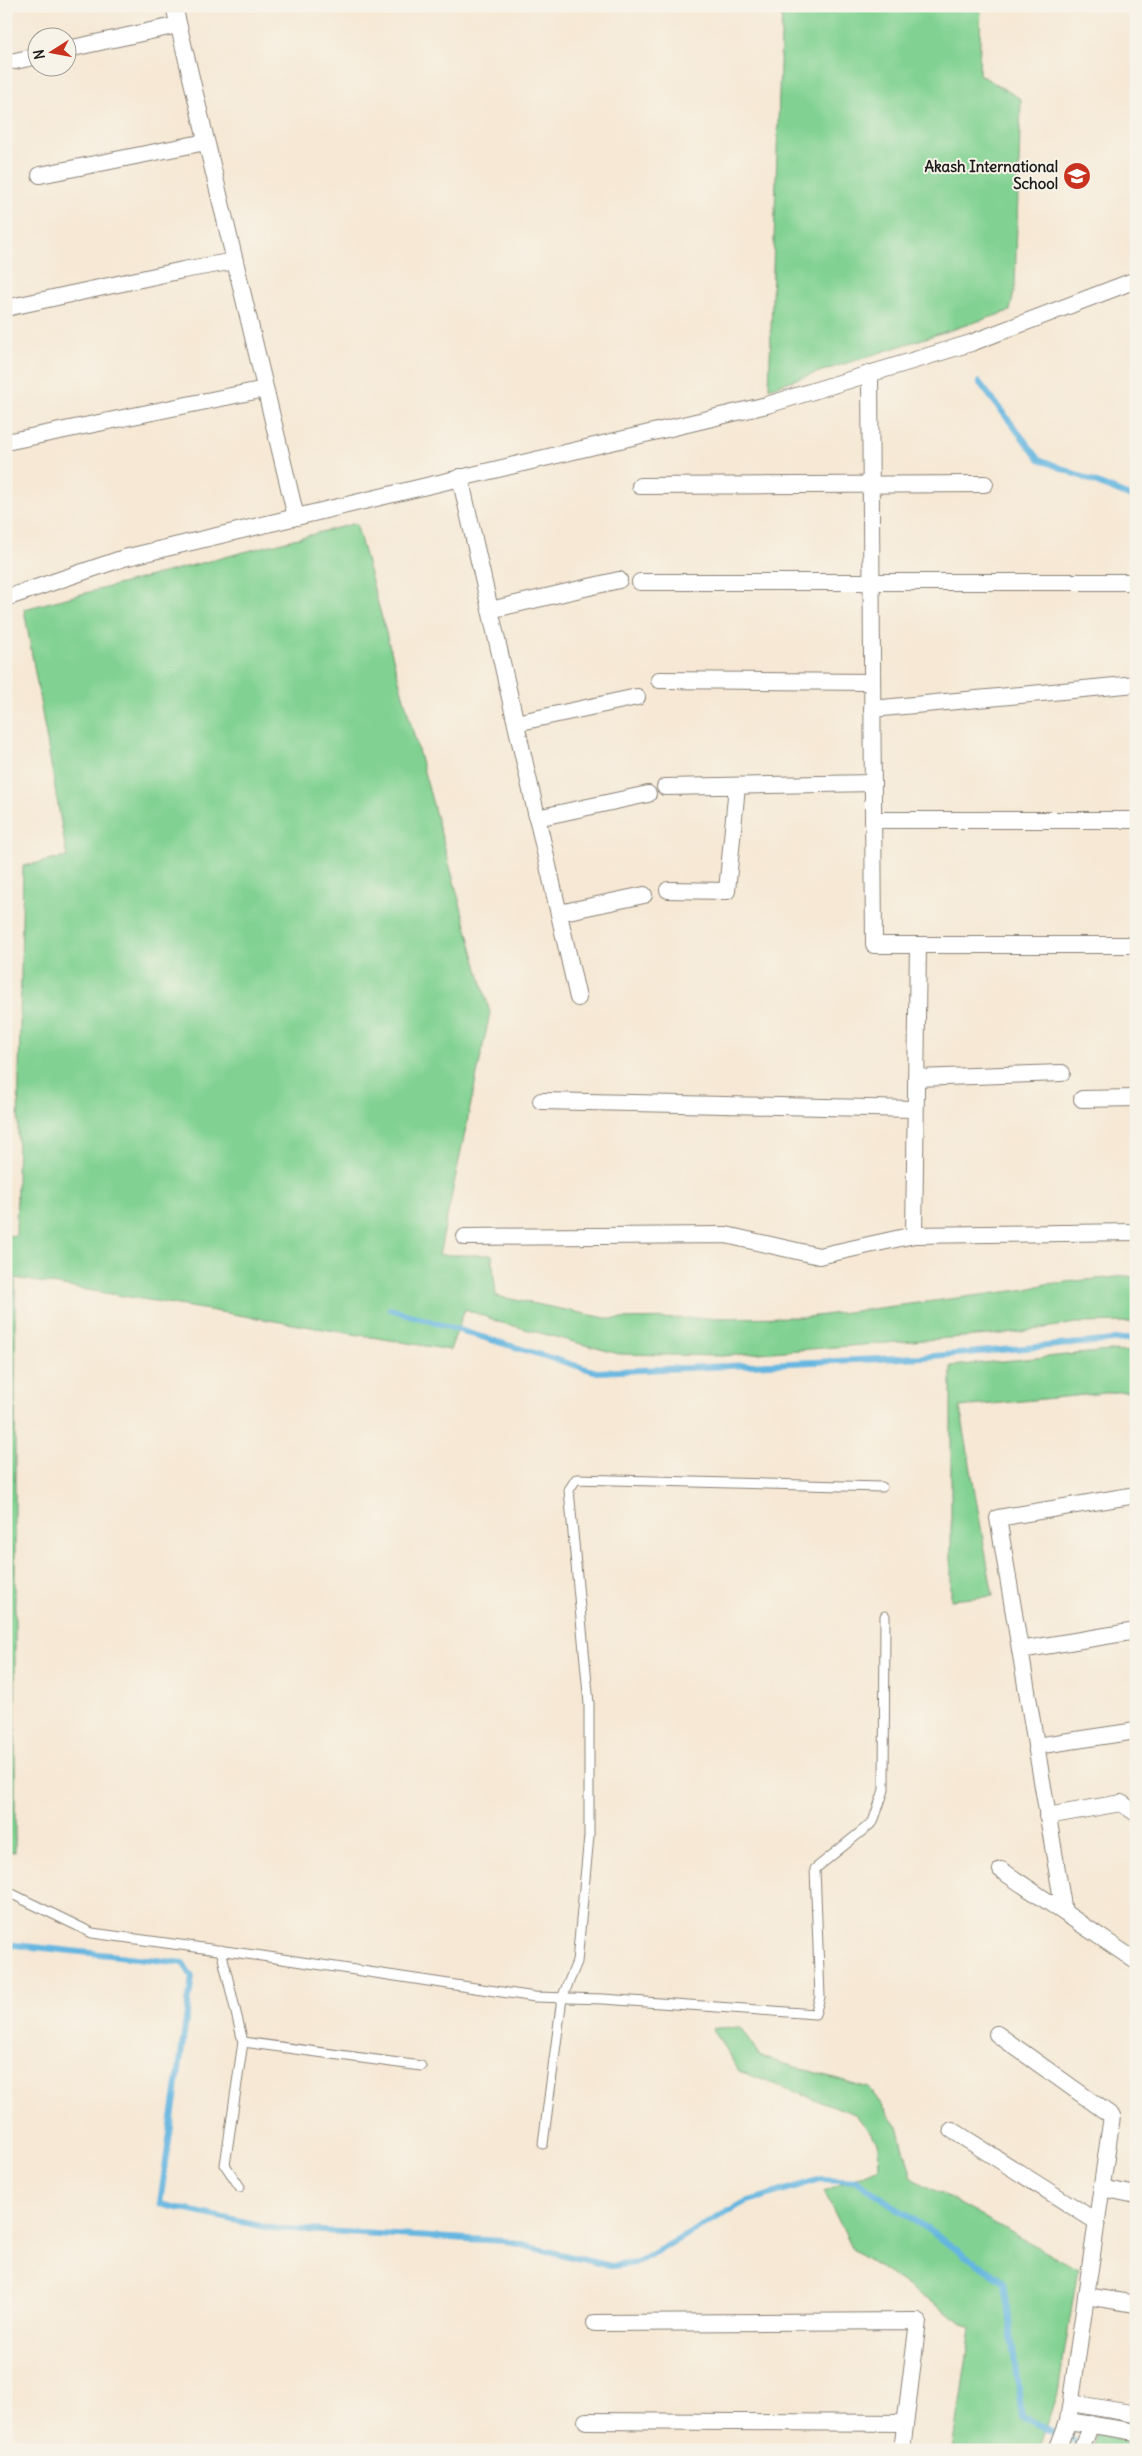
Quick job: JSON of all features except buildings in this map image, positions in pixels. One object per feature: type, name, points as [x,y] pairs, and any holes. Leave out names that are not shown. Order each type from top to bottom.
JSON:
[{"type":"street","points":[[174,6],[296,517]]},
{"type":"street","points":[[78,47],[178,25]]},
{"type":"street","points":[[15,61],[28,58]]},
{"type":"street","points":[[40,175],[206,142]]},
{"type":"street","points":[[6,308],[183,270],[235,261]]},
{"type":"street","points":[[6,598],[124,558],[767,404],[971,343],[1136,280]]},
{"type":"street","points":[[870,374],[874,945],[1136,945]]},
{"type":"street","points":[[6,442],[265,389]]},
{"type":"street","points":[[460,477],[578,998]]},
{"type":"street","points":[[640,486],[985,484]]},
{"type":"street","points":[[490,610],[619,580]]},
{"type":"street","points":[[640,582],[1136,582]]},
{"type":"street","points":[[659,680],[872,682]]},
{"type":"street","points":[[872,709],[1136,684]]},
{"type":"street","points":[[516,723],[637,697]]},
{"type":"street","points":[[664,787],[872,783]]},
{"type":"street","points":[[668,890],[727,891],[737,786]]},
{"type":"street","points":[[537,818],[648,794]]},
{"type":"street","points":[[873,820],[1136,820]]},
{"type":"street","points":[[559,913],[644,895]]},
{"type":"street","points":[[914,1235],[918,945]]},
{"type":"street","points":[[916,1078],[1062,1073]]},
{"type":"street","points":[[1082,1099],[1136,1098]]},
{"type":"street","points":[[541,1102],[916,1109]]},
{"type":"street","points":[[465,1237],[726,1235],[819,1256],[914,1235],[1136,1232]]},
{"type":"street","points":[[1064,1912],[998,1518],[1136,1495]]},
{"type":"street","points":[[1020,1650],[1136,1631]]},
{"type":"street","points":[[1036,1746],[1136,1730]]},
{"type":"street","points":[[1047,1816],[1121,1803],[1136,1813]]},
{"type":"street","points":[[1001,1870],[1136,1961]]},
{"type":"street","points":[[997,2034],[1112,2116],[1068,2421],[1057,2450]]},
{"type":"street","points":[[952,2130],[1096,2222]]},
{"type":"street","points":[[1102,2188],[1136,2195]]},
{"type":"street","points":[[1086,2296],[1136,2304]]},
{"type":"street","points":[[595,2323],[918,2321],[902,2450]]},
{"type":"street","points":[[1071,2402],[1136,2414]]},
{"type":"street","points":[[586,2421],[905,2423]]},
{"type":"street","points":[[1068,2421],[1136,2432]]},
{"type":"street","points":[[1081,2450],[1090,2424]]},
{"type":"lane","points":[[543,2144],[562,1998],[577,1962],[589,1836],[589,1704],[568,1490],[576,1479],[882,1487]]},
{"type":"lane","points":[[6,1893],[10,1893],[92,1933],[221,1950],[535,1997],[815,2014],[820,1997],[815,1869],[873,1822],[884,1790],[885,1616]]},
{"type":"lane","points":[[221,1950],[243,2042],[225,2165],[240,2187]]},
{"type":"lane","points":[[243,2042],[421,2066]]},
{"type":"green space","points":[[782,6],[981,6],[979,74],[1021,99],[1015,287],[1010,311],[769,388]]},
{"type":"green space","points":[[356,523],[490,1013],[439,1255],[492,1255],[496,1296],[611,1319],[808,1317],[1028,1289],[1046,1284],[1126,1276],[1136,1277],[1136,1322],[1076,1323],[1014,1333],[721,1356],[619,1354],[499,1322],[465,1309],[450,1350],[15,1278],[15,1852],[6,1851],[6,1235],[16,1236],[23,866],[67,857],[24,609]]},
{"type":"green space","points":[[1109,1351],[1136,1352],[1136,1390],[960,1407],[993,1596],[951,1600],[951,1366]]},
{"type":"green space","points":[[740,2027],[761,2057],[869,2088],[898,2127],[912,2178],[1078,2269],[1058,2392],[1039,2450],[953,2450],[971,2328],[853,2250],[824,2191],[879,2168],[878,2142],[855,2114],[739,2071],[712,2028]]},
{"type":"green space","points":[[1095,2434],[1136,2442],[1136,2450],[1092,2450]]},
{"type":"waterway","points":[[979,382],[1039,459],[1136,499]]},
{"type":"waterway","points":[[390,1309],[597,1372],[922,1357],[1136,1338]]},
{"type":"waterway","points":[[6,1944],[183,1963],[192,1977],[160,2204],[269,2228],[504,2241],[611,2266],[636,2263],[745,2202],[821,2179],[857,2181],[1004,2282],[1022,2418],[1096,2450]]},
{"type":"place","name":"Akash International School","points":[[1077,176]]}]
